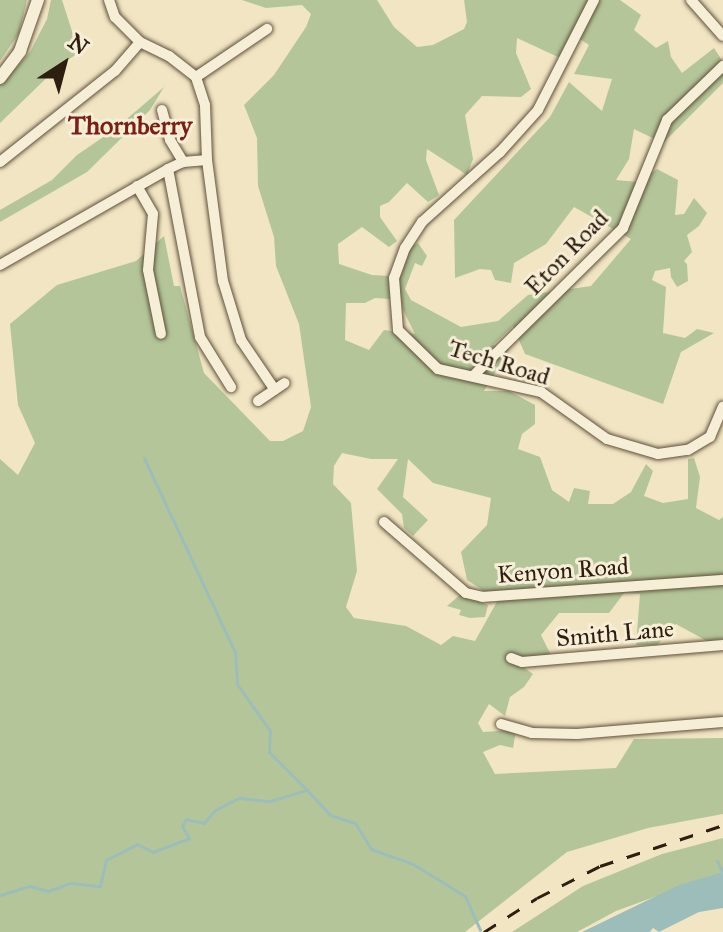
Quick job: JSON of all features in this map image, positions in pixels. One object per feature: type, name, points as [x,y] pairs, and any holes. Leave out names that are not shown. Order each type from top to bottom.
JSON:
[{"type":"street","points":[[0,78],[20,51],[38,0]]},
{"type":"street","points":[[109,0],[115,17],[140,42],[169,56],[196,77],[205,105],[207,160],[223,281],[241,340],[275,390]]},
{"type":"street","name":"Tech Road","points":[[594,0],[554,86],[538,110],[500,152],[422,222],[405,248],[394,278],[398,330],[438,369],[541,392],[607,439],[658,454],[688,450],[710,437],[721,418],[723,407]]},
{"type":"street","points":[[691,0],[723,36]]},
{"type":"street","points":[[196,77],[267,29]]},
{"type":"street","points":[[0,162],[115,71],[140,42]]},
{"type":"street","name":"Eton Road","points":[[473,376],[623,228],[667,120],[723,66]]},
{"type":"street","points":[[162,110],[170,140],[183,162]]},
{"type":"street","points":[[0,265],[168,169],[183,162],[207,160]]},
{"type":"street","points":[[168,169],[200,337],[231,387]]},
{"type":"street","points":[[137,186],[153,214],[148,270],[161,334]]},
{"type":"street","points":[[258,401],[285,383]]},
{"type":"street","name":"Kenyon Road","points":[[384,522],[466,593],[483,597],[723,580]]},
{"type":"street","name":"Smith Lane","points":[[511,658],[522,662],[723,645]]},
{"type":"street","points":[[501,724],[532,733],[577,734],[723,722]]},
{"type":"green space","points":[[0,0],[27,0],[19,33],[0,61]]},
{"type":"green space","points":[[51,0],[62,0],[79,53],[61,64],[0,123],[0,85],[30,52],[47,19]]},
{"type":"green space","points":[[242,0],[377,0],[394,27],[417,47],[433,45],[464,29],[467,22],[464,0],[620,0],[641,15],[634,30],[656,48],[668,41],[671,57],[682,73],[714,48],[723,62],[723,83],[663,143],[634,129],[629,159],[616,180],[638,182],[657,169],[678,180],[675,215],[684,214],[694,198],[707,213],[699,226],[687,235],[692,252],[684,261],[688,281],[677,287],[670,268],[655,271],[652,280],[666,287],[663,333],[685,338],[697,329],[714,333],[681,352],[663,404],[525,354],[513,326],[493,345],[509,349],[484,391],[509,391],[535,405],[535,424],[522,434],[518,449],[540,457],[552,490],[569,502],[574,488],[590,491],[588,504],[613,504],[631,492],[646,464],[653,471],[644,496],[663,503],[688,499],[688,459],[694,458],[700,477],[696,508],[719,520],[723,517],[723,639],[707,641],[676,624],[657,645],[636,645],[640,594],[624,593],[609,613],[559,613],[541,635],[551,655],[533,656],[516,662],[533,674],[524,687],[510,697],[505,716],[489,704],[478,723],[483,732],[516,730],[513,748],[500,745],[483,752],[495,774],[616,768],[634,739],[723,738],[723,814],[648,828],[567,852],[465,932],[0,932],[0,459],[18,475],[35,443],[18,405],[10,324],[57,285],[136,261],[164,236],[174,286],[180,286],[204,373],[270,441],[283,441],[303,431],[311,407],[299,324],[276,266],[274,237],[258,186],[257,138],[244,105],[274,75],[306,27],[311,14],[302,5],[266,8]],"holes":[[[517,38],[558,57],[580,39],[589,45],[574,74],[612,79],[602,111],[569,82],[550,117],[454,220],[455,278],[480,269],[491,270],[495,280],[511,283],[514,263],[546,244],[574,207],[631,239],[591,286],[528,295],[498,321],[461,327],[411,300],[405,289],[415,263],[422,266],[427,256],[418,243],[407,249],[397,281],[403,310],[415,334],[384,330],[369,350],[345,340],[346,303],[390,299],[389,276],[372,275],[339,264],[338,244],[362,227],[389,247],[397,241],[380,217],[380,206],[389,202],[407,183],[428,202],[439,195],[426,160],[427,149],[467,175],[473,159],[465,115],[482,96],[521,97],[531,89],[516,53]],[[342,453],[371,459],[398,459],[377,489],[402,514],[404,528],[413,536],[428,520],[403,497],[408,459],[433,483],[491,498],[487,525],[461,552],[467,580],[498,600],[475,641],[453,636],[441,645],[406,626],[354,618],[346,607],[357,571],[351,503],[333,484],[334,466]]]},
{"type":"green space","points":[[164,87],[150,110],[87,172],[0,222],[0,210],[52,180],[77,155],[115,129]]},
{"type":"green space","points":[[461,594],[488,605],[485,617],[459,615],[461,610],[447,606]]},
{"type":"green space","points":[[723,838],[723,872],[616,911],[577,932],[512,932],[583,886],[662,854]]},
{"type":"water","points":[[723,872],[723,908],[699,912],[659,932],[653,928],[650,932],[582,932],[679,885]]},
{"type":"waterway","points":[[144,458],[235,652],[237,684],[270,731],[269,752],[306,789]]},
{"type":"waterway","points":[[0,895],[30,886],[48,891],[70,883],[100,886],[106,860],[137,844],[153,852],[189,838],[182,826],[186,819],[204,823],[215,810],[239,798],[270,801],[307,790],[330,815],[355,823],[371,849],[413,864],[465,896],[480,930]]},
{"type":"waterway","points":[[717,861],[723,873]]},
{"type":"railway","points":[[484,932],[537,898],[600,866],[723,825]]},
{"type":"district","name":"Thornberry","points":[[130,126]]}]
